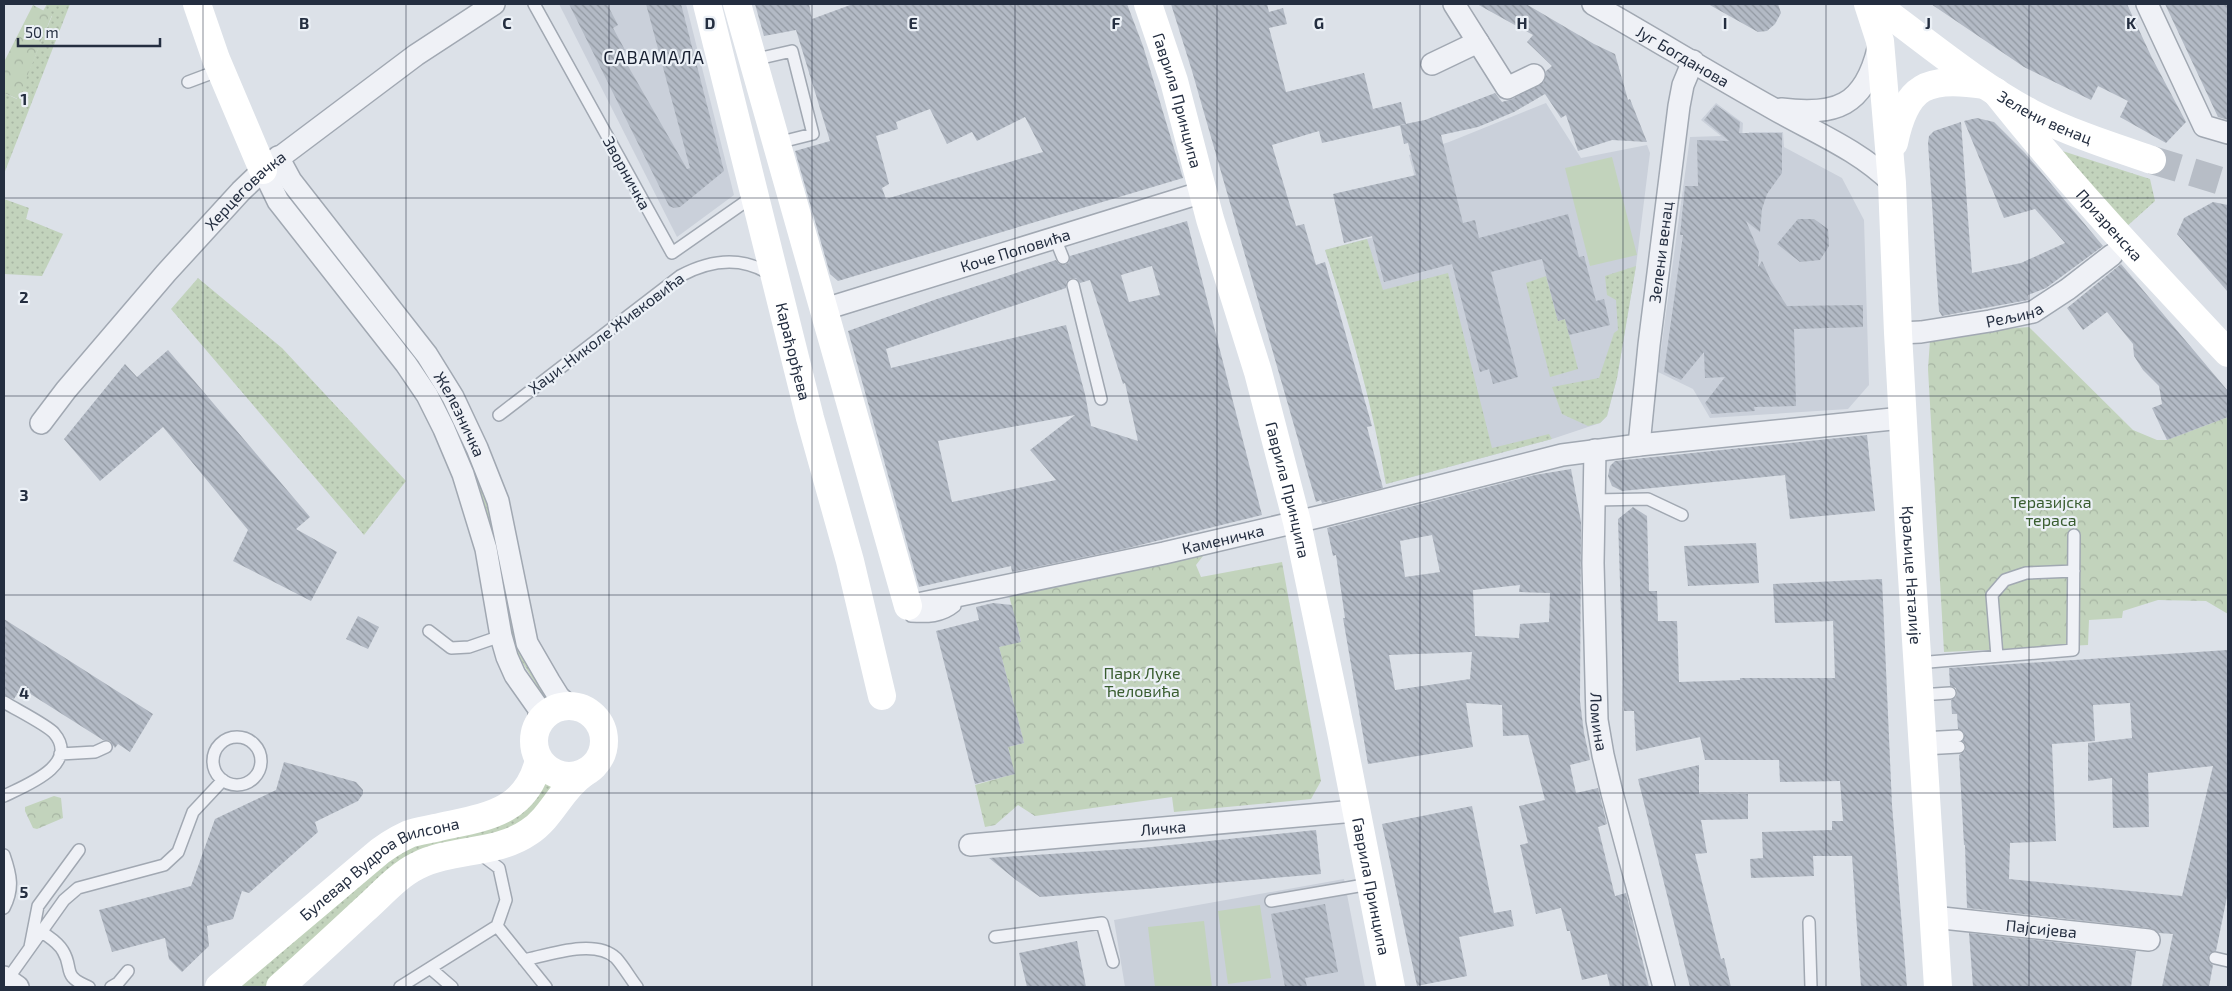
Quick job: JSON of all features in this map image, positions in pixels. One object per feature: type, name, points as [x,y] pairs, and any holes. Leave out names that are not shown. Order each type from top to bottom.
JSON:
[{"type":"main road","points":[[197,4],[220,70],[271,163]]},
{"type":"main road","name":"Карађорђева","points":[[707,4],[813,427],[850,561],[882,696]]},
{"type":"main road","points":[[737,4],[825,308],[908,606]]},
{"type":"main road","name":"Гаврила Принципа","points":[[1148,4],[1174,81],[1204,192],[1258,372],[1297,522],[1391,987]]},
{"type":"main road","name":"Краљице Наталије","points":[[1868,4],[1880,41],[1891,172],[1902,418],[1938,987]]},
{"type":"main road","name":"Зелени венац","points":[[1875,4],[1991,88],[2063,128],[2152,160]]},
{"type":"main road","name":"Краљице Наталије","points":[[1891,172],[1901,115],[1906,104],[1917,92],[1929,84],[1947,80],[1991,88]]},
{"type":"main road","name":"Призренска","points":[[1991,88],[2040,147],[2117,251],[2228,353]]},
{"type":"main road","points":[[569,706],[592,714],[600,724],[605,739],[602,755],[598,762],[583,774],[568,777],[557,774],[546,767],[539,760],[534,744],[540,722],[555,709],[569,706]]},
{"type":"main road","name":"Булевар Вудроа Вилсона","points":[[220,987],[365,863],[394,842],[410,834],[478,819],[502,811],[514,804],[527,790],[535,777],[539,760]]},
{"type":"main road","name":"Булевар Вудроа Вилсона","points":[[280,987],[393,883],[415,867],[435,858],[475,851],[518,839],[531,832],[543,821],[571,784],[583,774]]},
{"type":"street","points":[[1454,4],[1507,88],[1534,75]]},
{"type":"street","name":"Југ Богданова","points":[[1593,4],[1878,168],[1891,172]]},
{"type":"street","points":[[2147,4],[2204,126],[2228,133]]},
{"type":"street","name":"Херцеговачка","points":[[41,423],[66,390],[166,273],[241,191],[271,163],[486,5]]},
{"type":"street","name":"Југ Богданова","points":[[1773,108],[1800,112],[1822,110],[1850,101],[1857,96],[1869,78],[1880,41]]},
{"type":"street","points":[[1432,64],[1478,42]]},
{"type":"street","name":"Зелени венац","points":[[1639,445],[1649,345],[1679,106],[1683,85],[1693,61]]},
{"type":"street","name":"Железничка","points":[[271,163],[278,201],[406,364],[427,395],[440,420],[463,474],[486,549],[501,636],[515,675],[539,709],[540,722]]},
{"type":"street","name":"Железничка","points":[[271,163],[292,181],[427,355],[453,397],[477,448],[498,501],[527,643],[549,681],[569,706]]},
{"type":"street","name":"Коче Поповића","points":[[825,308],[1204,192]]},
{"type":"street","name":"Рељина","points":[[1898,334],[1990,321],[2033,312],[2068,289],[2117,251]]},
{"type":"street","points":[[1595,450],[1902,418]]},
{"type":"street","name":"Каменичка","points":[[908,606],[1164,553],[1297,522],[1562,455],[1595,450]]},
{"type":"street","name":"Ломина","points":[[1595,450],[1595,677],[1601,746],[1664,987]]},
{"type":"street","name":"Личка","points":[[970,845],[1355,812]]},
{"type":"street","name":"Пајсијева","points":[[1934,917],[2149,940]]},
{"type":"lane","name":"Зворничка","points":[[534,4],[672,253],[755,195]]},
{"type":"lane","points":[[753,60],[792,51],[813,134],[777,143]]},
{"type":"lane","points":[[188,82],[220,70]]},
{"type":"lane","points":[[1055,238],[1063,258]]},
{"type":"lane","name":"Хаџи-Николе Живковића","points":[[498,415],[680,276],[697,267],[719,261],[743,262],[761,268],[775,277]]},
{"type":"lane","points":[[1073,285],[1101,399]]},
{"type":"lane","points":[[1594,500],[1648,498],[1682,515]]},
{"type":"lane","points":[[1917,663],[2073,650],[2074,535]]},
{"type":"lane","points":[[1997,656],[1992,595],[2005,580],[2026,573],[2074,571]]},
{"type":"lane","points":[[955,606],[990,596],[993,603]]},
{"type":"lane","points":[[428,631],[451,648],[469,647],[501,636]]},
{"type":"lane","points":[[1919,695],[1950,694]]},
{"type":"lane","points":[[4,702],[53,733],[59,744],[60,754],[54,768],[45,775],[4,796]]},
{"type":"lane","points":[[233,737],[248,740],[258,749],[261,761],[257,774],[248,782],[235,785],[223,780],[214,770],[213,756],[219,744],[233,737]]},
{"type":"lane","points":[[1922,743],[1958,741]]},
{"type":"lane","points":[[60,754],[95,752],[106,747]]},
{"type":"lane","points":[[10,981],[64,900],[78,888],[164,864],[178,852],[193,812],[223,780]]},
{"type":"lane","points":[[29,952],[38,906],[78,850]]},
{"type":"lane","points":[[400,987],[497,926],[506,900],[499,868],[475,851]]},
{"type":"lane","points":[[4,855],[11,875],[12,887],[4,908]]},
{"type":"lane","points":[[1272,901],[1370,884]]},
{"type":"lane","points":[[1808,922],[1811,987]]},
{"type":"lane","points":[[995,937],[1102,923],[1113,962]]},
{"type":"lane","points":[[497,926],[546,987]]},
{"type":"lane","points":[[42,932],[58,943],[64,952],[69,972],[74,979],[90,987]]},
{"type":"lane","points":[[524,960],[575,948],[597,949],[615,957],[637,987]]},
{"type":"lane","points":[[2215,958],[2228,961]]},
{"type":"lane","points":[[430,968],[452,987]]},
{"type":"lane","points":[[111,987],[118,983],[128,971]]},
{"type":"shaded area","points":[[559,4],[686,4],[734,195],[677,237]]},
{"type":"shaded area","points":[[1546,103],[1581,158],[1647,145],[1650,153],[1636,266],[1617,378],[1607,416],[1600,423],[1552,439],[1386,484],[1375,422],[1348,320],[1325,250],[1427,223],[1409,155],[1449,142]]},
{"type":"shaded area","points":[[1716,103],[1743,123],[1742,139],[1748,139],[1749,132],[1783,132],[1784,147],[1842,178],[1864,220],[1869,385],[1848,409],[1710,418],[1693,389],[1658,372],[1690,137],[1721,136],[1701,120]]},
{"type":"shaded area","points":[[1344,879],[1365,987],[1125,987],[1114,920]]},
{"type":"green space","points":[[47,4],[70,4],[4,174],[4,93],[17,99],[52,16],[43,11]]},
{"type":"green space","points":[[33,5],[52,15],[18,99],[4,93],[4,62]]},
{"type":"green space","points":[[2053,148],[2150,179],[2155,201],[2125,228]]},
{"type":"green space","points":[[1612,157],[1637,255],[1590,266],[1565,168]]},
{"type":"green space","points":[[4,199],[29,208],[26,219],[63,234],[42,276],[4,274]]},
{"type":"green space","points":[[296,200],[427,366],[481,477],[549,696],[546,700],[512,646],[463,457],[290,205]]},
{"type":"green space","points":[[1367,239],[1383,290],[1448,273],[1492,448],[1549,434],[1552,439],[1386,484],[1360,366],[1325,250]]},
{"type":"green space","points":[[1636,266],[1617,378],[1607,416],[1600,423],[1588,426],[1562,414],[1552,387],[1599,378],[1614,333],[1618,330],[1616,300],[1607,295],[1605,276]]},
{"type":"green space","points":[[1546,276],[1558,321],[1565,319],[1578,369],[1550,377],[1526,283]]},
{"type":"green space","points":[[198,278],[282,348],[406,481],[364,535],[171,309]]},
{"type":"green space","name":"Теразијска тераса","points":[[2029,327],[2133,430],[2157,440],[2167,440],[2228,417],[2228,614],[2206,601],[2158,600],[2123,611],[2122,618],[2089,620],[2088,645],[1944,652],[1928,369],[1930,340],[1991,330]]},
{"type":"green space","name":"Парк Луке Ћеловића","points":[[1206,552],[1196,565],[1201,577],[1282,562],[1321,781],[1311,799],[1174,812],[1172,797],[1035,816],[1018,805],[995,825],[985,827],[975,785],[1014,774],[1008,747],[1024,743],[999,647],[1021,641],[1007,588]]},
{"type":"green space","points":[[544,771],[561,783],[534,818],[381,883],[265,987],[239,987],[368,868]]},
{"type":"green space","points":[[54,796],[61,798],[63,818],[37,829],[33,828],[25,807]]},
{"type":"green space","points":[[1260,905],[1271,978],[1228,984],[1218,911]]},
{"type":"green space","points":[[1204,921],[1212,987],[1155,987],[1148,927]]},
{"type":"building","points":[[569,4],[607,4],[618,25],[613,28],[625,50],[620,52],[687,169],[690,168],[646,4],[681,4],[724,171],[680,207],[674,208],[669,206]]},
{"type":"building","points":[[755,4],[809,4],[812,19],[853,4],[1127,4],[1143,46],[1183,178],[838,281],[830,274],[795,151],[830,141],[796,30],[764,36]],"holes":[[[930,109],[947,144],[972,132],[977,141],[1025,117],[1043,152],[886,199],[882,188],[889,184],[876,136],[898,129],[896,122]]]},
{"type":"building","points":[[1171,4],[1267,4],[1269,12],[1283,8],[1287,24],[1269,28],[1286,92],[1364,73],[1373,109],[1401,102],[1406,124],[1322,143],[1319,131],[1272,145],[1296,226],[1304,224],[1316,265],[1325,262],[1372,426],[1367,427],[1383,488],[1322,503],[1321,500],[1316,502]]},
{"type":"building","points":[[1477,4],[1526,4],[1594,44],[1615,54],[1628,100],[1630,99],[1647,142],[1612,140],[1578,151],[1566,115],[1561,118],[1545,94],[1514,112],[1478,127],[1441,135],[1463,223],[1475,220],[1479,238],[1568,214],[1579,257],[1584,256],[1596,301],[1604,299],[1610,325],[1569,335],[1565,319],[1558,321],[1542,259],[1491,272],[1518,377],[1493,384],[1489,369],[1480,372],[1452,264],[1384,282],[1372,236],[1344,243],[1333,194],[1416,175],[1408,143],[1404,144],[1400,125],[1425,120],[1495,93],[1502,102],[1512,99],[1544,82],[1546,71],[1552,66],[1527,42],[1533,35]]},
{"type":"building","points":[[1708,4],[1778,4],[1781,13],[1775,24],[1767,31],[1758,32]]},
{"type":"building","points":[[1931,4],[2127,4],[2152,58],[2186,122],[2166,143],[2120,117],[2128,101],[2098,86],[2091,100],[2024,67]]},
{"type":"building","points":[[2165,4],[2228,4],[2228,120],[2218,117]]},
{"type":"building","points":[[1716,105],[1740,122],[1739,133],[1782,133],[1782,173],[1767,194],[1762,209],[1760,232],[1746,221],[1759,252],[1758,267],[1762,261],[1771,281],[1787,306],[1863,305],[1863,327],[1794,329],[1796,406],[1754,407],[1755,411],[1712,414],[1705,403],[1725,377],[1705,378],[1704,352],[1681,380],[1664,372],[1683,235],[1680,235],[1685,186],[1698,186],[1697,140],[1729,141],[1704,120]]},
{"type":"building","points":[[1977,118],[1994,122],[2025,153],[2103,246],[2046,288],[2028,295],[2028,300],[1942,316],[1939,311],[1928,143],[1929,136],[1934,131],[1961,122],[1972,273],[2021,263],[2065,243],[2035,209],[2004,218],[1964,121]]},
{"type":"building","points":[[2213,202],[2228,205],[2228,292],[2177,234],[2184,218]]},
{"type":"building","points":[[1798,219],[1814,219],[1828,229],[1829,246],[1820,260],[1800,262],[1777,244]]},
{"type":"building","points":[[1187,221],[1262,515],[1128,548],[1012,572],[1011,566],[919,587],[848,331],[937,299],[1056,260],[1059,264],[1065,265],[1069,262],[1070,256]],"holes":[[[1152,266],[1160,295],[1129,302],[1121,275]],[[1071,278],[1076,278],[1080,283],[1090,280],[1123,384],[1125,383],[1138,441],[1091,426],[1085,394],[1066,325],[891,368],[886,349],[1066,288],[1066,282]],[[1075,415],[1030,450],[1056,480],[952,502],[938,441]]]},
{"type":"building","points":[[2121,264],[2228,391],[2228,417],[2167,440],[2152,408],[2162,404],[2159,386],[2143,370],[2134,356],[2133,344],[2107,312],[2083,330],[2067,308]]},
{"type":"building","points":[[168,350],[310,517],[296,529],[337,552],[311,601],[233,561],[248,530],[163,427],[100,481],[64,439],[125,364],[137,377]]},
{"type":"building","points":[[1867,435],[1875,511],[1790,519],[1785,475],[1622,491],[1612,486],[1608,476],[1610,466],[1615,461]]},
{"type":"building","points":[[1571,469],[1581,522],[1580,701],[1590,760],[1570,765],[1576,793],[1598,788],[1607,824],[1598,827],[1615,896],[1626,893],[1649,987],[1610,987],[1607,974],[1582,980],[1570,931],[1567,931],[1561,908],[1536,914],[1520,845],[1528,843],[1519,806],[1545,800],[1528,735],[1503,736],[1502,705],[1466,703],[1473,747],[1368,764],[1343,618],[1345,618],[1336,555],[1333,556],[1327,528],[1535,475]],"holes":[[[1432,535],[1440,572],[1405,577],[1400,541]],[[1520,585],[1519,592],[1550,593],[1549,622],[1520,624],[1519,638],[1475,636],[1473,590]],[[1472,652],[1470,679],[1395,690],[1389,655]]]},
{"type":"building","points":[[1633,507],[1647,516],[1649,591],[1657,591],[1658,621],[1677,621],[1679,682],[1740,680],[1740,678],[1835,678],[1833,621],[1775,623],[1773,584],[1882,579],[1892,805],[1907,987],[1861,987],[1852,856],[1813,856],[1814,876],[1751,878],[1750,859],[1763,858],[1762,832],[1832,830],[1832,821],[1843,821],[1840,781],[1780,782],[1779,760],[1705,760],[1700,737],[1636,751],[1634,711],[1624,711],[1618,519]]},
{"type":"building","points":[[1756,543],[1759,583],[1688,586],[1684,546]]},
{"type":"building","points":[[993,603],[1012,605],[1021,642],[999,647],[1024,743],[1008,747],[1015,774],[975,784],[936,631],[979,620],[976,607]]},
{"type":"building","points":[[358,616],[379,627],[368,649],[346,639]]},
{"type":"building","points":[[4,619],[153,714],[130,752],[118,744],[115,748],[110,741],[103,740],[21,688],[14,699],[4,695]]},
{"type":"building","points":[[2228,650],[2228,892],[2216,951],[2210,953],[2208,957],[2213,965],[2209,987],[2162,987],[2173,934],[2159,933],[2150,928],[1967,908],[1959,755],[1965,751],[1966,746],[1963,741],[1964,732],[1958,729],[1957,714],[1952,714],[1951,700],[1956,697],[1957,693],[1956,688],[1950,686],[1949,668]],"holes":[[[2130,703],[2132,738],[2088,743],[2088,781],[2112,778],[2113,828],[2149,827],[2148,773],[2213,766],[2182,896],[2009,879],[2010,843],[2056,841],[2052,744],[2095,741],[2093,705]]]},
{"type":"building","points":[[284,762],[356,782],[363,790],[363,794],[358,801],[315,822],[318,832],[249,893],[242,891],[233,919],[207,926],[209,946],[182,972],[169,959],[165,938],[112,952],[99,910],[191,886],[215,819],[276,790]]},
{"type":"building","points":[[1699,765],[1699,794],[1748,794],[1748,819],[1701,820],[1707,853],[1695,854],[1721,959],[1724,958],[1731,987],[1690,987],[1638,779]]},
{"type":"building","points":[[1472,806],[1494,913],[1511,910],[1514,926],[1459,937],[1467,976],[1417,986],[1382,824]]},
{"type":"building","points":[[1316,830],[1321,874],[1040,897],[989,858],[1142,848]]},
{"type":"building","points":[[1325,904],[1338,972],[1305,978],[1307,987],[1285,987],[1271,914]]},
{"type":"building","points":[[1969,933],[2136,951],[2131,987],[1973,987]]},
{"type":"building","points":[[1077,941],[1086,987],[1027,987],[1019,953]]},
{"type":"tunnel","points":[[2152,160],[2228,183]]},
{"type":"district","name":"САВАМАЛА","points":[[654,58]]}]
